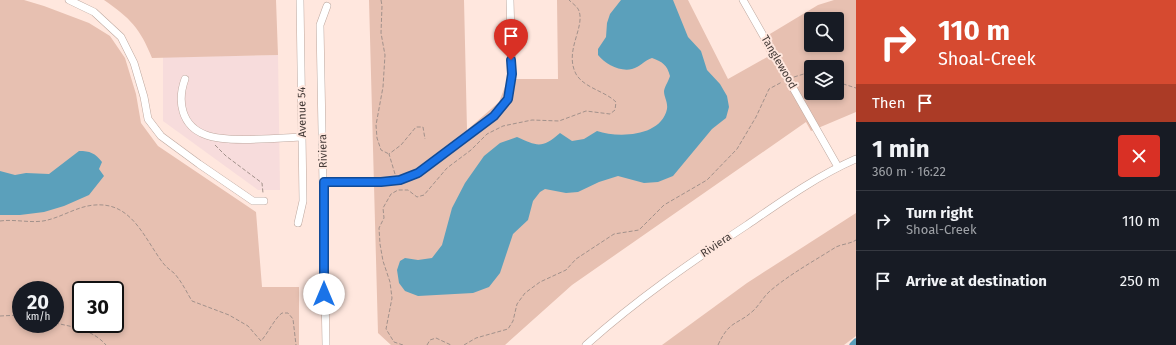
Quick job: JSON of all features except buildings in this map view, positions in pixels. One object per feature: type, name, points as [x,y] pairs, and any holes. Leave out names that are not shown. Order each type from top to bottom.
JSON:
[{"type":"street","points":[[69,0],[94,12],[121,37],[134,63],[144,97],[148,119],[161,136],[253,201],[264,201]]},
{"type":"street","name":"Avenue 54","points":[[298,223],[303,201],[300,0]]},
{"type":"street","points":[[324,182],[381,182],[400,180],[418,173],[494,116],[508,99],[512,74],[510,0]]},
{"type":"street","name":"Tanglewood","points":[[743,0],[838,167]]},
{"type":"street","name":"Riviera","points":[[326,345],[320,26],[327,6]]},
{"type":"street","points":[[185,79],[180,99],[184,116],[194,128],[205,135],[224,138],[302,137]]},
{"type":"street","name":"Riviera","points":[[586,345],[619,315],[695,259],[805,186],[838,167],[856,159]]},
{"type":"path","points":[[381,0],[381,34],[385,55],[383,88],[376,125],[376,138],[381,150],[389,154],[394,173],[408,190],[417,196],[424,195],[447,168],[487,134],[503,126],[532,120],[558,121],[586,111],[610,114],[615,110],[616,102],[611,97],[587,84],[577,76],[572,64],[574,40],[580,19],[579,10],[569,0]]},
{"type":"path","points":[[464,345],[476,338],[508,329],[513,321],[517,304],[525,293],[540,282],[566,270],[576,259],[614,234],[639,230],[664,205],[707,180],[736,149],[756,117],[769,89],[788,79],[804,74]]},
{"type":"path","points":[[844,84],[856,88]]},
{"type":"path","points":[[389,154],[401,145],[416,127],[423,127],[425,139]]},
{"type":"path","points":[[205,135],[226,156],[262,183],[264,201]]},
{"type":"path","points":[[403,345],[394,342],[386,329],[392,298],[390,282],[383,261],[379,228],[384,218],[383,208],[391,194],[398,190],[408,190]]},
{"type":"path","points":[[0,221],[44,221],[61,217],[85,206],[96,204],[113,206],[122,210],[137,224],[164,265],[183,285],[192,301],[229,315],[248,326],[261,341],[270,331],[278,316],[282,313],[288,314],[293,319],[296,345]]},
{"type":"path","points":[[718,345],[724,332],[733,323],[754,310],[769,292],[794,273],[821,258],[838,246],[856,240]]},
{"type":"path","points":[[0,316],[12,315]]},
{"type":"path","points":[[64,325],[88,331],[96,335],[106,345]]},
{"type":"path","points":[[426,345],[430,340],[436,338],[451,345]]},
{"type":"shaded area","points":[[0,0],[24,0],[44,6],[89,23],[110,36],[125,58],[136,94],[141,123],[158,146],[256,212],[262,287],[299,287],[299,345],[0,345]]},
{"type":"shaded area","points":[[104,0],[276,0],[278,55],[152,58],[143,39],[133,24],[121,12]]},
{"type":"shaded area","points":[[369,0],[464,0],[467,130],[499,102],[508,79],[558,79],[557,0],[688,0],[728,79],[769,56],[760,40],[804,13],[804,52],[844,52],[844,12],[806,12],[818,5],[834,0],[856,0],[856,112],[811,131],[806,122],[572,285],[505,345],[391,345],[378,333]]},
{"type":"shaded area","points":[[278,55],[280,190],[258,190],[163,121],[163,57]]},
{"type":"shaded area","points":[[856,213],[856,336],[844,345],[662,345],[747,283]]},
{"type":"water","points":[[621,0],[673,0],[688,37],[701,51],[707,70],[720,84],[727,96],[729,107],[726,118],[712,129],[673,176],[658,182],[644,183],[618,176],[599,182],[578,192],[566,193],[545,189],[540,192],[533,201],[528,220],[513,234],[500,273],[489,287],[473,293],[418,296],[405,291],[399,283],[397,270],[400,261],[405,258],[418,260],[432,258],[442,245],[452,208],[465,183],[484,156],[500,143],[517,137],[535,144],[544,144],[560,133],[572,141],[584,139],[597,131],[616,134],[638,133],[648,130],[663,118],[667,109],[664,91],[670,76],[664,64],[652,58],[635,68],[627,70],[609,64],[598,55],[598,49],[606,37],[607,23],[610,14]]},
{"type":"water","points":[[79,151],[92,153],[102,162],[99,169],[104,176],[89,195],[64,206],[44,212],[20,215],[0,215],[0,171],[15,175],[26,173],[49,174]]},
{"type":"waterway","points":[[853,345],[856,342]]},
{"type":"route","points":[[324,294],[324,182],[381,182],[400,180],[418,173],[494,116],[508,99],[512,74],[511,60]]}]
